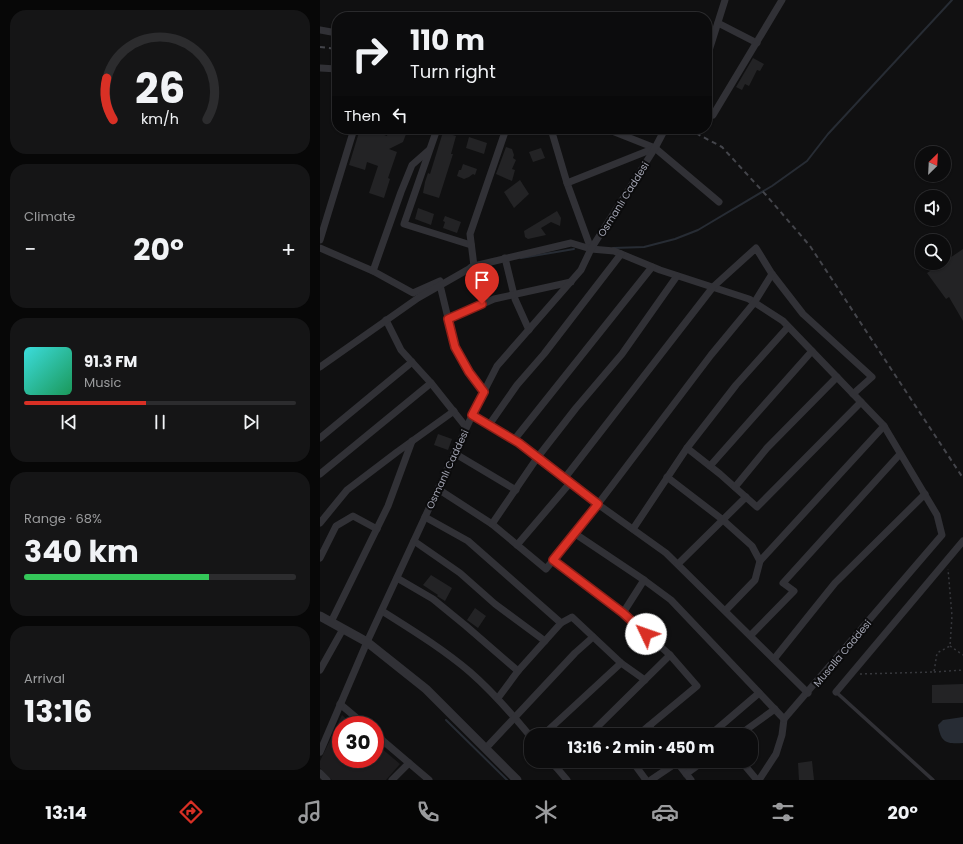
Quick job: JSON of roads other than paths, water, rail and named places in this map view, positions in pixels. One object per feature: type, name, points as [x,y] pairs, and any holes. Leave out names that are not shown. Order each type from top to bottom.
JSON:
[{"type":"street","points":[[712,42],[725,0]]},
{"type":"street","points":[[714,116],[782,0]]},
{"type":"street","points":[[718,23],[757,43]]},
{"type":"street","points":[[320,30],[332,32]]},
{"type":"street","points":[[320,68],[332,69]]},
{"type":"street","points":[[320,240],[352,134]]},
{"type":"street","points":[[435,134],[404,224],[471,245]]},
{"type":"street","points":[[474,266],[470,234],[504,134]]},
{"type":"street","points":[[553,134],[591,249]]},
{"type":"street","points":[[620,134],[655,148],[719,202]]},
{"type":"street","name":"Osmanlı Caddesi","points":[[320,752],[367,642],[466,426],[497,366],[581,270],[591,249],[662,134]]},
{"type":"street","points":[[568,183],[655,148]]},
{"type":"street","points":[[373,271],[412,165],[430,149]]},
{"type":"street","points":[[320,248],[373,271],[413,293],[474,266],[571,243],[591,249],[614,251],[677,276],[749,299],[783,322],[884,426],[925,494],[835,583],[774,659]]},
{"type":"street","points":[[517,545],[713,288],[756,248],[772,274],[803,314],[872,376],[853,394]]},
{"type":"street","points":[[489,425],[517,385],[544,354],[621,254]]},
{"type":"street","points":[[505,258],[514,294],[529,330]]},
{"type":"street","points":[[320,367],[418,298],[474,266]]},
{"type":"street","points":[[514,440],[652,267]]},
{"type":"street","points":[[438,489],[492,524],[546,569],[598,504],[711,355],[754,303],[772,274]]},
{"type":"street","points":[[492,524],[537,458],[576,408],[622,354],[677,276]]},
{"type":"street","points":[[448,319],[494,299],[571,282]]},
{"type":"street","points":[[440,286],[455,347],[469,372],[484,392]]},
{"type":"street","points":[[386,320],[402,350],[432,383],[466,426]]},
{"type":"street","points":[[633,529],[687,448],[736,385],[788,327]]},
{"type":"street","points":[[710,466],[812,351]]},
{"type":"street","points":[[320,438],[412,362]]},
{"type":"street","points":[[735,487],[767,448],[837,377]]},
{"type":"street","points":[[320,474],[432,383]]},
{"type":"street","points":[[687,448],[757,507],[861,402]]},
{"type":"street","points":[[320,523],[347,490],[454,411]]},
{"type":"street","points":[[472,415],[514,440],[567,481],[666,553],[726,610],[808,693]]},
{"type":"street","points":[[726,610],[755,580],[760,561],[884,426]]},
{"type":"street","points":[[331,622],[388,506],[412,441]]},
{"type":"street","points":[[454,453],[516,490]]},
{"type":"street","points":[[751,635],[794,591],[783,583],[900,454]]},
{"type":"street","points":[[667,477],[723,520],[752,546],[760,561]]},
{"type":"street","name":"Musalla Caddesi","points":[[784,719],[808,693],[942,535],[937,515],[925,494]]},
{"type":"street","points":[[678,564],[746,497]]},
{"type":"street","points":[[320,558],[336,526],[353,516],[376,529]]},
{"type":"street","points":[[425,517],[468,541],[561,623]]},
{"type":"street","points":[[574,533],[644,580],[670,600],[784,719],[782,735],[776,754],[758,780],[747,768]]},
{"type":"street","points":[[414,541],[460,573],[495,604],[545,641]]},
{"type":"street","points":[[836,692],[963,541]]},
{"type":"street","points":[[553,560],[623,613],[670,655],[698,686],[647,728]]},
{"type":"street","points":[[397,578],[433,599],[518,671]]},
{"type":"street","points":[[623,613],[644,580]]},
{"type":"street","points":[[382,611],[422,636],[469,671],[498,698],[524,729]]},
{"type":"street","points":[[320,616],[367,642],[426,689],[517,780]]},
{"type":"street","points":[[498,698],[518,671],[561,623],[572,617],[621,663],[645,680]]},
{"type":"street","points":[[320,670],[343,629]]},
{"type":"street","points":[[486,748],[575,653],[593,637]]},
{"type":"street","points":[[596,728],[670,655]]},
{"type":"street","points":[[551,728],[621,663]]},
{"type":"street","points":[[718,728],[759,693]]},
{"type":"street","points":[[340,704],[354,716]]},
{"type":"street","points":[[749,728],[775,709]]},
{"type":"street","points":[[384,742],[429,780]]},
{"type":"street","points":[[392,780],[409,763]]},
{"type":"street","points":[[558,768],[568,780]]},
{"type":"street","points":[[637,768],[646,780]]},
{"type":"street","points":[[650,780],[667,768]]},
{"type":"street","points":[[682,768],[691,780]]},
{"type":"street","points":[[686,774],[694,768]]},
{"type":"street","points":[[320,773],[327,780]]},
{"type":"lane","points":[[836,692],[933,780]]},
{"type":"waterway","points":[[613,248],[644,247],[675,239],[698,230],[772,186],[807,161],[828,134],[952,0]]},
{"type":"waterway","points":[[521,258],[574,249]]},
{"type":"waterway","points":[[446,720],[507,780]]},
{"type":"railway","points":[[320,47],[332,48]]},
{"type":"railway","points":[[697,134],[722,147],[810,246],[963,478]]}]
